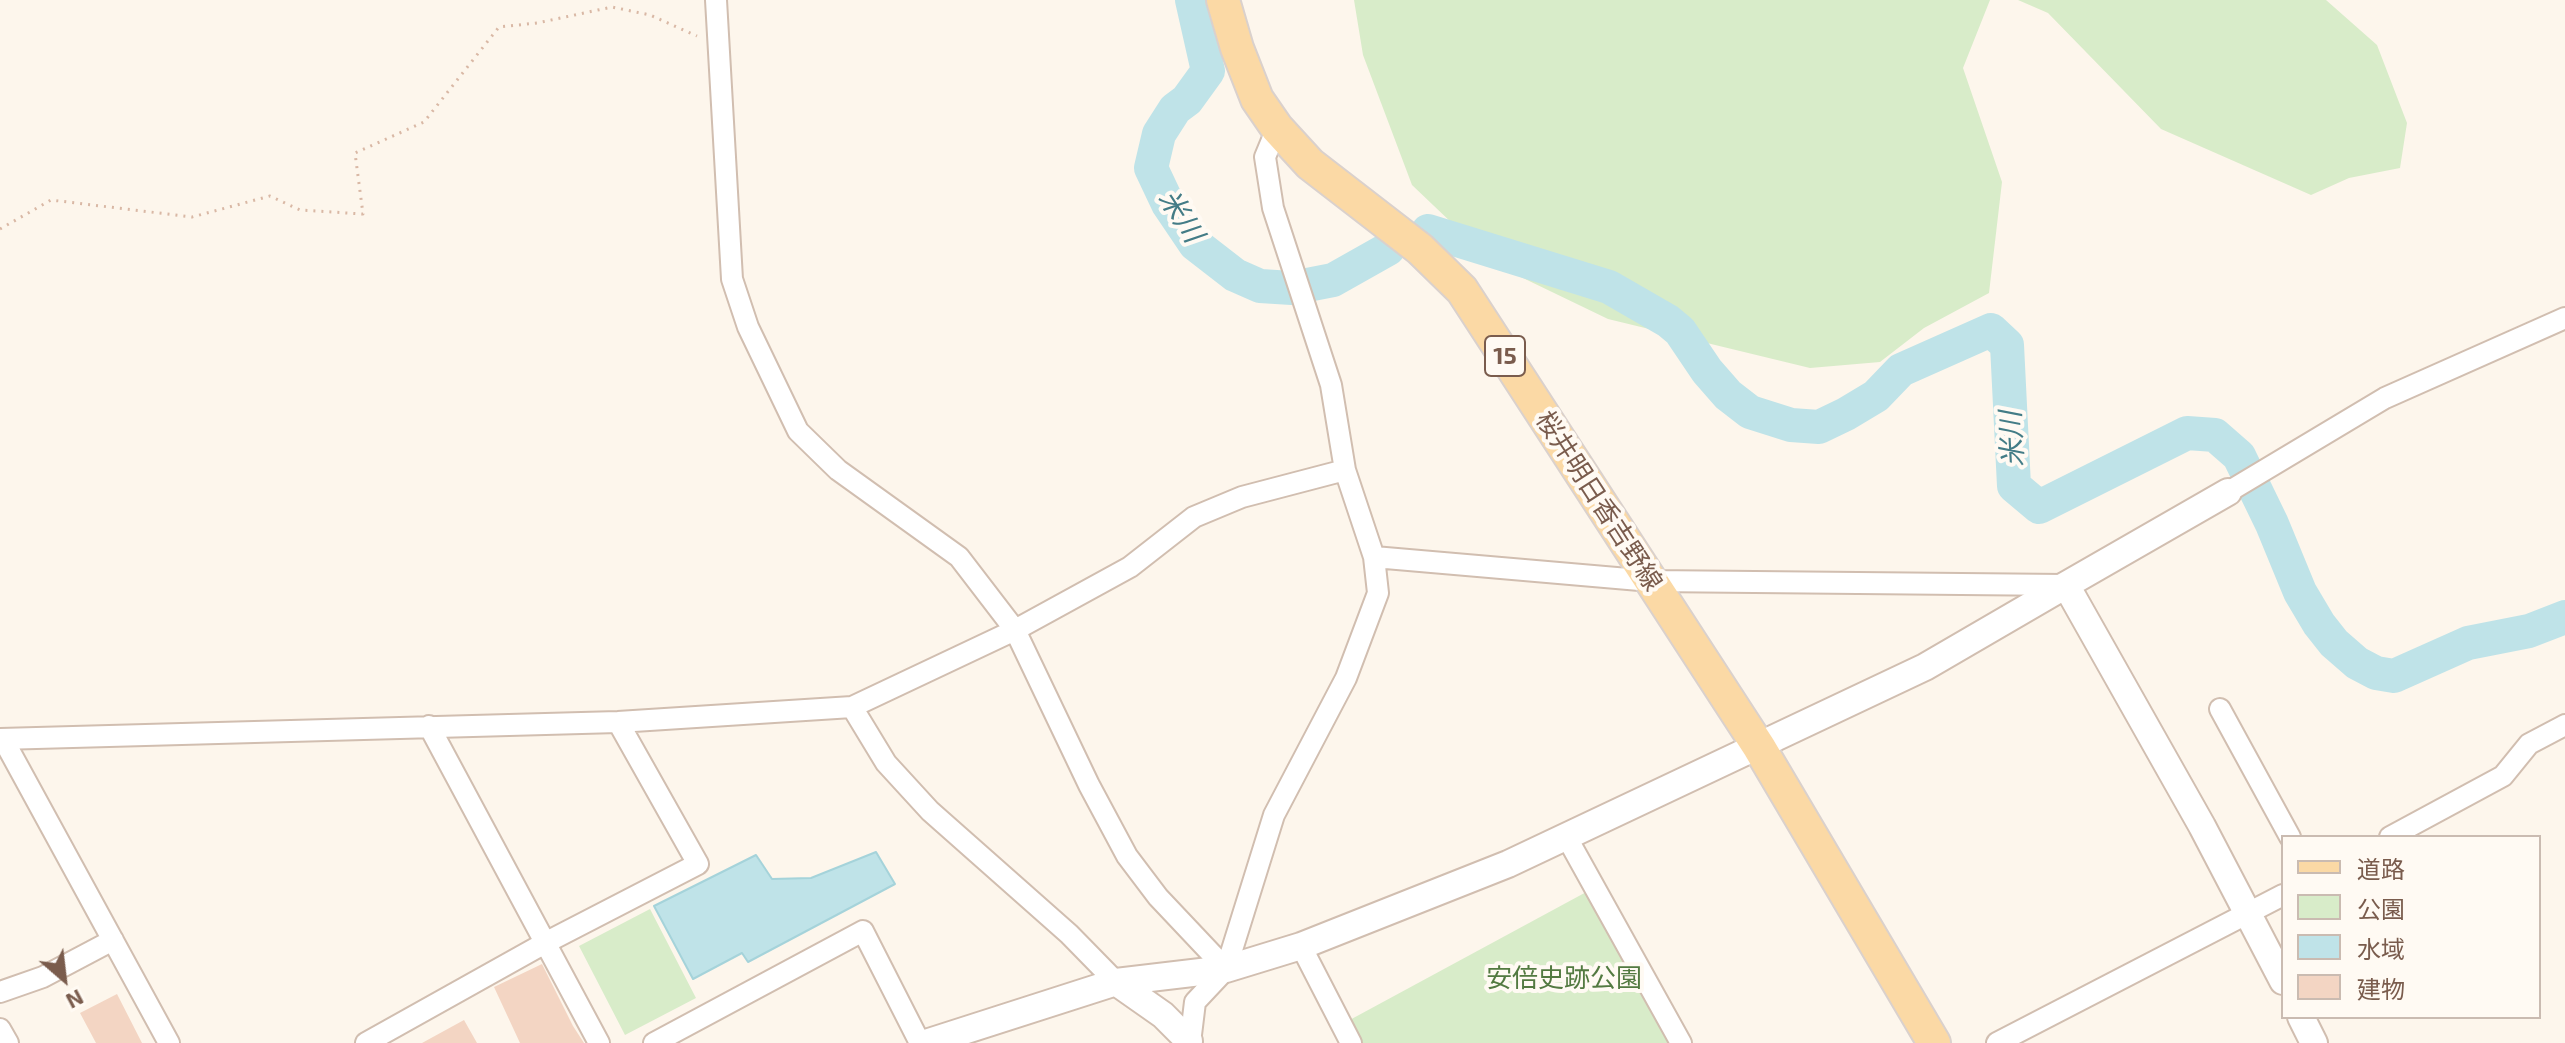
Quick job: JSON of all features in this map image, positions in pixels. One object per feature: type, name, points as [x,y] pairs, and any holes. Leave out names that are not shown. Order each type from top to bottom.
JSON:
[{"type":"main road","name":"桜井明日香吉野線","points":[[1223,0],[1257,99],[1277,128],[1310,164],[1420,249],[1462,290],[1759,747],[1934,1043]]},
{"type":"street","points":[[716,0],[732,279],[748,327],[798,431],[838,470],[959,557],[1015,630],[1089,785],[1127,856],[1158,897],[1226,969]]},
{"type":"street","points":[[1190,1042],[1195,1002],[1226,969],[1274,815],[1346,678],[1378,593],[1374,557],[1345,470],[1331,385],[1273,208],[1265,157],[1277,128]]},
{"type":"street","points":[[654,1043],[863,931],[923,1043],[1116,982],[1226,969],[1301,946],[1508,864],[1925,667],[2385,398],[2565,318]]},
{"type":"street","points":[[169,1043],[2,739],[618,722],[852,707],[1015,630],[1130,567],[1194,517],[1242,497],[1345,470]]},
{"type":"street","points":[[1374,557],[1651,581],[2066,585]]},
{"type":"street","points":[[2066,585],[2202,826],[2281,977]]},
{"type":"street","points":[[852,707],[886,763],[930,811],[1069,934],[1116,982],[1163,1015],[1190,1042]]},
{"type":"street","points":[[2220,709],[2289,835]]},
{"type":"street","points":[[366,1043],[545,943],[698,864],[618,722]]},
{"type":"street","points":[[2394,835],[2503,776],[2529,744],[2565,725]]},
{"type":"street","points":[[429,726],[599,1043]]},
{"type":"street","points":[[1566,836],[1681,1043]]},
{"type":"street","points":[[1997,1043],[2281,896]]},
{"type":"street","points":[[0,992],[43,977],[113,940]]},
{"type":"street","points":[[1301,946],[1351,1043]]},
{"type":"street","points":[[2302,1019],[2314,1043]]},
{"type":"street","points":[[0,1029],[8,1043]]},
{"type":"path","points":[[0,229],[51,200],[192,217],[270,196],[300,210],[363,214],[355,153],[424,122],[499,27],[537,23],[612,7],[650,15],[718,46]]},
{"type":"green space","points":[[1354,0],[1990,0],[1963,68],[2002,182],[1989,293],[1924,328],[1880,362],[1810,368],[1608,319],[1496,265],[1412,185],[1363,55]]},
{"type":"green space","points":[[2018,0],[2326,0],[2377,45],[2407,123],[2400,168],[2349,178],[2311,195],[2161,129],[2048,13]]},
{"type":"green space","name":"安倍史跡公園","points":[[1590,890],[1673,1043],[1357,1043],[1346,1022]]},
{"type":"green space","points":[[650,909],[696,998],[625,1035],[579,946]]},
{"type":"water","points":[[876,852],[895,884],[748,962],[742,953],[693,979],[654,906],[756,855],[772,879],[811,878]]},
{"type":"building","points":[[542,964],[584,1043],[520,1043],[494,987]]},
{"type":"building","points":[[117,994],[142,1043],[96,1043],[80,1013]]},
{"type":"building","points":[[464,1020],[477,1043],[422,1043]]},
{"type":"waterway","name":"米川","points":[[1192,0],[1208,71],[1187,100],[1175,109],[1159,134],[1151,168],[1168,204],[1195,244],[1235,275],[1260,286],[1292,288],[1333,280],[1388,249]]},
{"type":"waterway","name":"米川","points":[[1428,231],[1609,287],[1680,331],[1707,371],[1728,395],[1750,412],[1791,425],[1819,427],[1876,396],[1901,370],[1991,330],[2007,345],[2014,486],[2039,507],[2187,433],[2215,435],[2239,456],[2300,592],[2319,624],[2334,643],[2357,663],[2376,673],[2394,676],[2468,643],[2529,631],[2565,617]]}]
